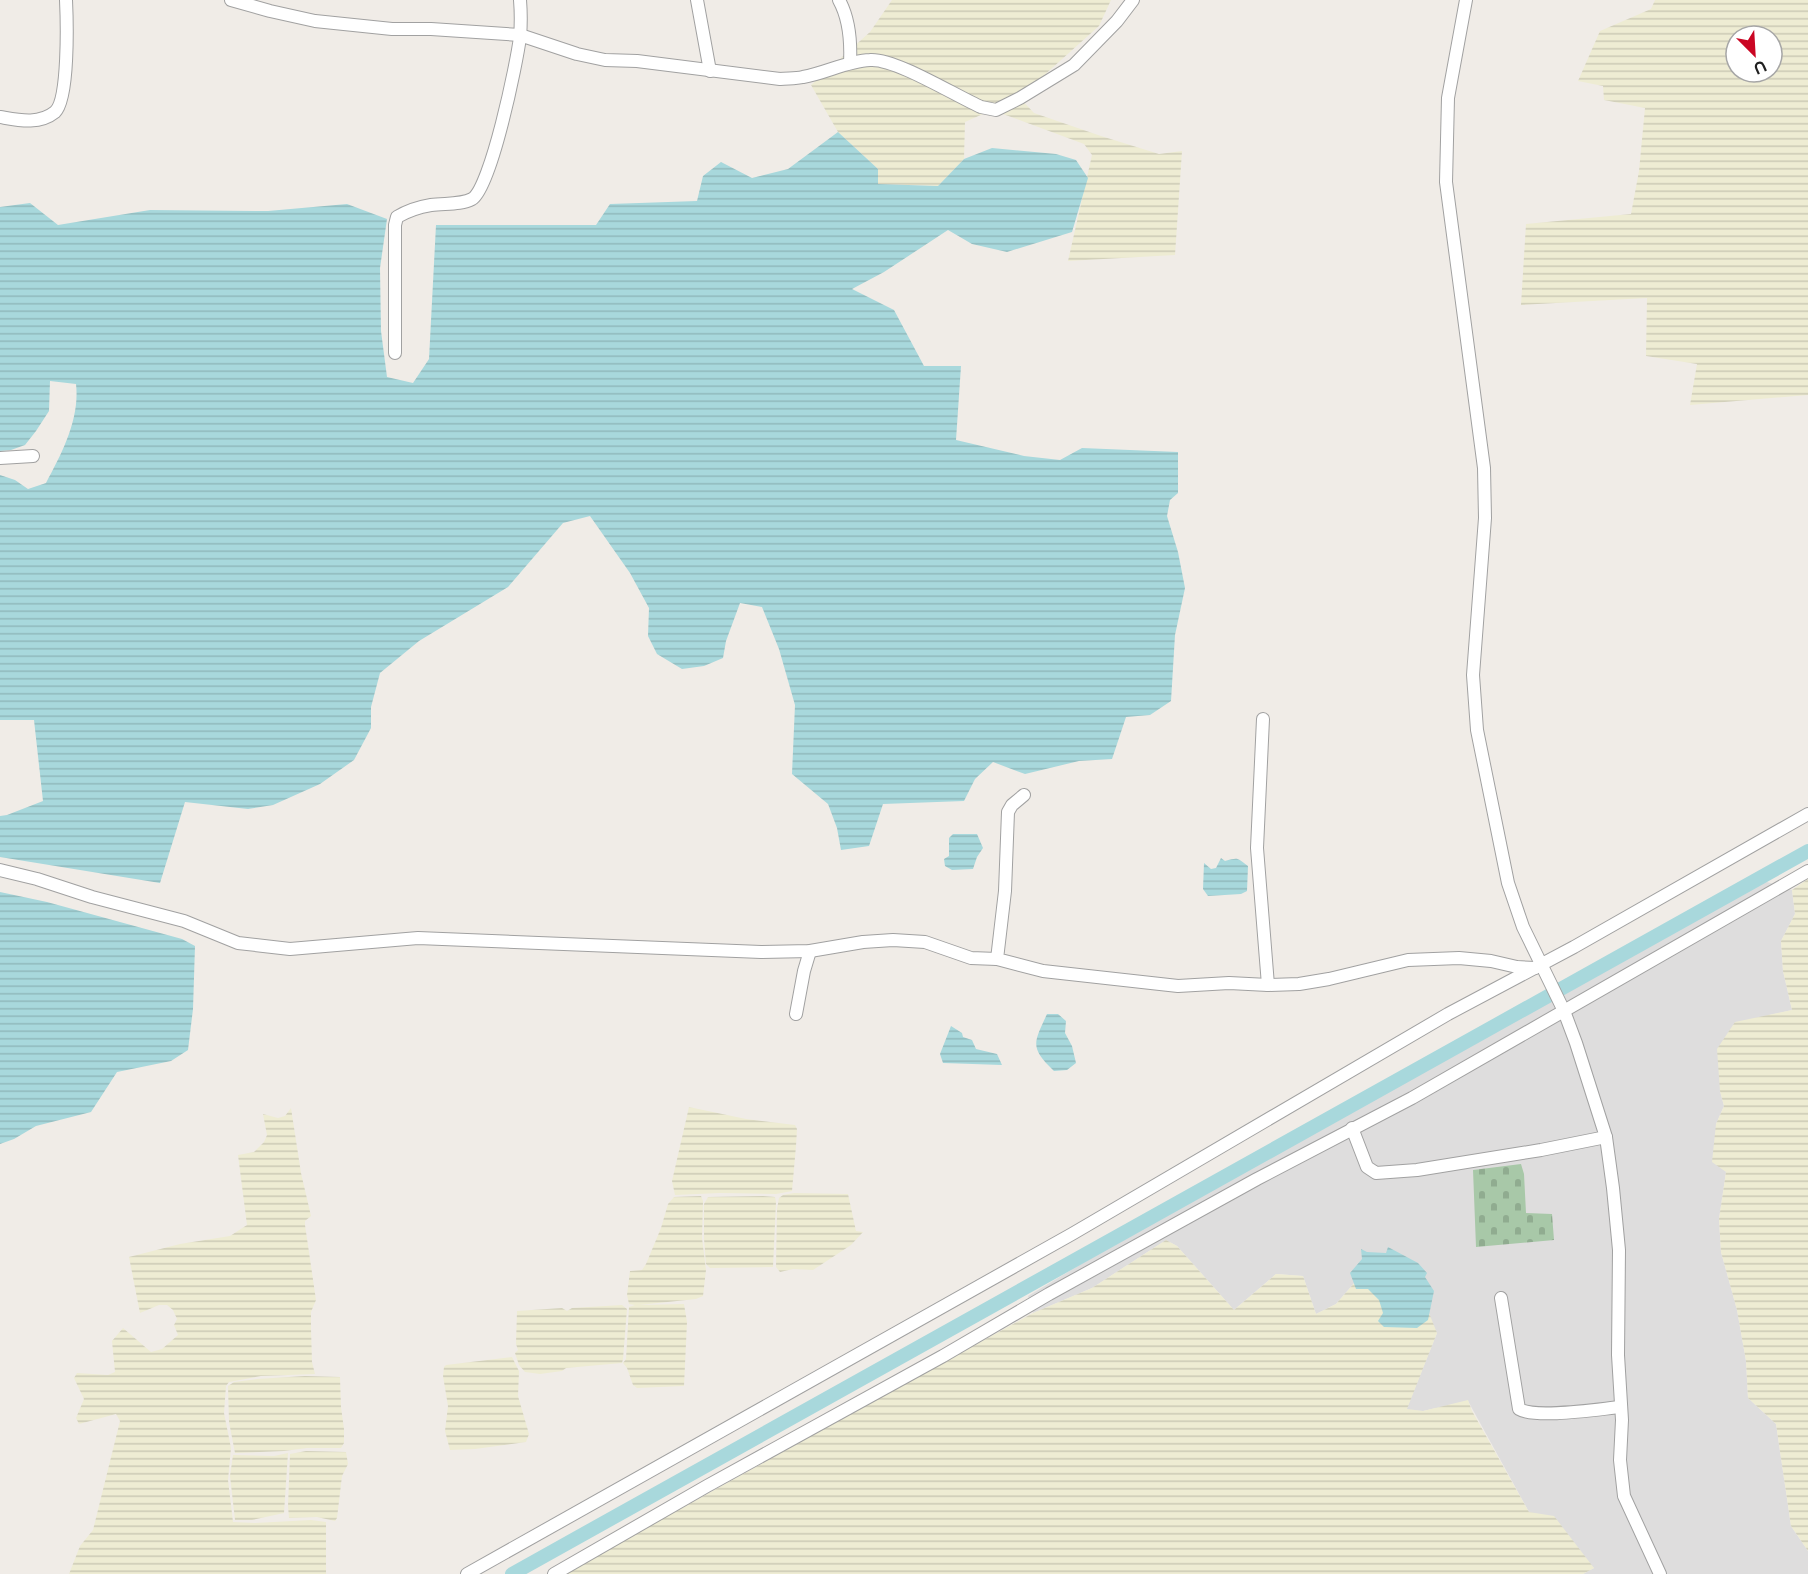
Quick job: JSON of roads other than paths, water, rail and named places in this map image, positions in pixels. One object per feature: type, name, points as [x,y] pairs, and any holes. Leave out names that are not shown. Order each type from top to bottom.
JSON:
[{"type":"street","points":[[0,117],[35,121],[55,112],[60,104],[65,84],[66,0]]},
{"type":"street","points":[[231,0],[270,11],[355,26],[520,35],[577,54],[605,60],[637,61],[780,79],[803,78],[850,63],[880,60],[897,66],[972,104],[996,110],[1074,65],[1117,21],[1133,0]]},
{"type":"street","points":[[395,352],[395,225],[397,217],[430,205],[470,200],[480,190],[503,119],[515,70],[520,35],[520,0]]},
{"type":"street","points":[[697,0],[710,70]]},
{"type":"street","points":[[839,0],[844,9],[850,46],[850,63]]},
{"type":"street","points":[[1466,0],[1448,98],[1446,182],[1484,468],[1485,518],[1473,675],[1478,730],[1509,882],[1541,969],[1561,1006],[1576,1042],[1606,1137],[1619,1250],[1620,1460],[1624,1497],[1660,1574]]},
{"type":"street","points":[[0,458],[33,456]]},
{"type":"street","points":[[1263,719],[1257,849],[1268,985]]},
{"type":"street","points":[[997,959],[1005,891],[1008,812],[1012,805],[1024,795]]},
{"type":"street","points":[[467,1574],[1072,1234],[1448,1014],[1541,969],[1808,814]]},
{"type":"street","points":[[0,870],[184,921],[238,943],[290,949],[418,938],[761,952],[810,951],[864,942],[893,940],[925,942],[971,958],[997,959],[1043,971],[1178,986],[1229,983],[1299,984],[1408,960],[1459,958],[1541,969]]},
{"type":"street","points":[[554,1574],[1058,1289],[1352,1128],[1412,1098],[1561,1006],[1808,871]]},
{"type":"street","points":[[796,1014],[810,951]]},
{"type":"street","points":[[1352,1128],[1367,1167],[1376,1173],[1416,1170],[1542,1150],[1606,1137]]},
{"type":"street","points":[[1502,1298],[1519,1409],[1526,1413],[1544,1413],[1621,1407]]},
{"type":"water","points":[[838,132],[878,169],[878,184],[938,186],[964,159],[992,148],[1056,154],[1076,160],[1088,178],[1072,232],[1007,252],[972,244],[948,230],[884,272],[852,289],[894,310],[924,366],[961,366],[956,440],[1024,456],[1060,460],[1082,448],[1178,452],[1178,493],[1170,500],[1167,516],[1178,552],[1185,588],[1175,635],[1171,701],[1150,715],[1126,717],[1112,759],[1079,761],[1025,774],[993,762],[975,779],[964,801],[883,804],[869,846],[841,850],[837,828],[828,804],[792,774],[795,705],[779,649],[762,607],[740,603],[726,641],[723,658],[704,666],[682,669],[657,654],[648,636],[649,608],[630,573],[590,516],[563,523],[508,587],[419,641],[380,673],[371,707],[371,728],[354,760],[320,784],[273,805],[248,809],[185,802],[160,883],[0,857],[0,816],[43,801],[34,720],[0,720],[0,475],[15,480],[28,489],[46,483],[68,435],[77,397],[76,384],[50,381],[49,411],[36,431],[25,445],[0,451],[0,207],[30,203],[58,225],[150,210],[268,211],[347,204],[387,219],[380,268],[381,331],[387,377],[413,383],[429,359],[436,225],[596,225],[610,204],[697,201],[703,176],[721,162],[752,178],[788,169]]},
{"type":"water","points":[[953,834],[977,834],[983,848],[973,869],[952,870],[945,866],[944,859],[949,856],[949,838]]},
{"type":"water","points":[[1221,858],[1225,861],[1238,859],[1248,866],[1247,891],[1241,894],[1208,896],[1203,889],[1204,863],[1211,869],[1216,868]]},
{"type":"water","points":[[0,892],[47,902],[182,939],[195,946],[193,1009],[188,1050],[171,1061],[117,1072],[91,1112],[36,1126],[0,1144]]},
{"type":"water","points":[[1047,1014],[1058,1014],[1066,1021],[1065,1033],[1072,1046],[1076,1063],[1067,1070],[1054,1071],[1037,1050],[1037,1038]]},
{"type":"water","points":[[951,1026],[962,1033],[963,1037],[972,1040],[976,1049],[997,1054],[1002,1065],[943,1063],[940,1054]]},
{"type":"water","points":[[1388,1247],[1418,1263],[1427,1273],[1425,1277],[1434,1291],[1428,1320],[1417,1328],[1384,1327],[1378,1321],[1383,1313],[1379,1300],[1368,1289],[1356,1289],[1350,1273],[1362,1259],[1361,1249],[1367,1252],[1386,1253]]},
{"type":"waterway","points":[[512,1574],[1808,851]]}]
